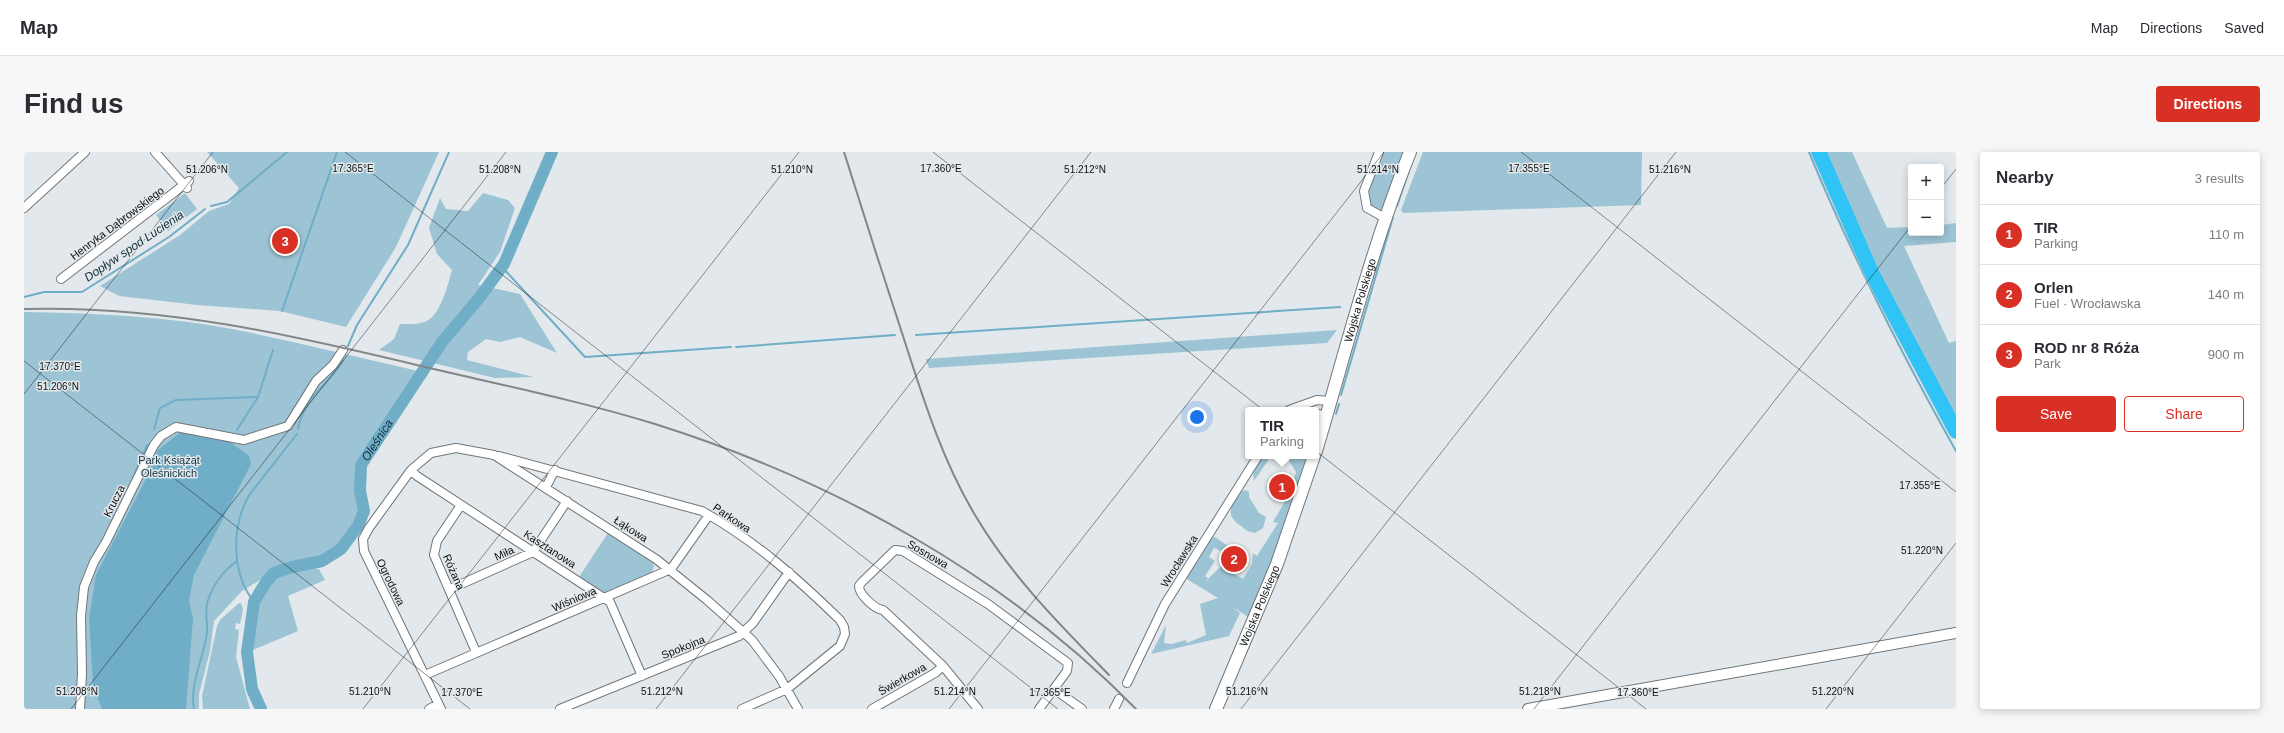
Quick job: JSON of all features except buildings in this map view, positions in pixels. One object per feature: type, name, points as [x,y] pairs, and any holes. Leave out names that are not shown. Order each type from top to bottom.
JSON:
[{"type":"highway","points":[[1819,152],[1872,273],[1956,431]]},
{"type":"main road","name":"Wojska Polskiego","points":[[1319,429],[1321,415],[1330,401],[1385,218],[1410,152]]},
{"type":"main road","name":"Wojska Polskiego","points":[[1217,709],[1277,564],[1313,459]]},
{"type":"street","points":[[24,208],[85,152]]},
{"type":"street","name":"Henryka Dąbrowskiego","points":[[62,279],[187,185],[155,152]]},
{"type":"street","points":[[1379,152],[1364,191],[1364,197],[1367,208],[1385,218]]},
{"type":"street","name":"Krucza","points":[[80,709],[82,674],[81,616],[84,587],[94,562],[106,542],[154,445],[161,436],[176,427],[244,440],[288,426],[316,382],[334,365],[343,350]]},
{"type":"street","points":[[1297,407],[1317,400],[1330,401]]},
{"type":"street","name":"Łąkowa","points":[[411,470],[431,452],[448,448],[466,449],[494,455],[546,487],[671,569],[744,631],[787,690],[798,709]]},
{"type":"street","name":"Parkowa","points":[[494,455],[513,458],[702,511],[789,572],[840,620],[844,627],[845,634],[840,646],[787,690],[742,709]]},
{"type":"street","name":"Wrocławska","points":[[1127,683],[1169,598],[1256,459]]},
{"type":"street","name":"Kasztanowa","points":[[411,470],[417,476],[610,602],[642,676]]},
{"type":"street","name":"Ogrodowa","points":[[411,470],[365,533],[363,545],[440,707]]},
{"type":"street","points":[[546,487],[555,470]]},
{"type":"street","points":[[533,552],[567,501]]},
{"type":"street","name":"Różana","points":[[461,505],[434,547],[434,555],[476,652]]},
{"type":"street","points":[[671,569],[709,515]]},
{"type":"street","name":"Sosnowa","points":[[978,709],[943,666],[859,590],[861,583],[895,550],[903,551],[988,604],[1068,663],[1067,671],[1039,709]]},
{"type":"street","name":"Miła","points":[[450,589],[533,552]]},
{"type":"street","name":"Wiśniowa","points":[[425,675],[671,569]]},
{"type":"street","name":"Spokojna","points":[[560,709],[734,638],[753,623],[789,572]]},
{"type":"street","points":[[1528,709],[1956,633]]},
{"type":"street","name":"Świerkowa","points":[[872,709],[935,673],[943,666]]},
{"type":"street","points":[[1054,689],[1082,709]]},
{"type":"street","points":[[1114,709],[1119,699]]},
{"type":"street","points":[[429,709],[440,707]]},
{"type":"green space","points":[[207,152],[439,152],[396,247],[346,327],[280,311],[197,305],[119,296],[100,286],[180,235],[209,211],[229,204],[239,188]]},
{"type":"green space","points":[[1379,152],[1405,152],[1384,207],[1380,211],[1376,211],[1369,204],[1367,192]]},
{"type":"green space","points":[[1423,152],[1642,152],[1641,205],[1403,213],[1401,210]]},
{"type":"green space","points":[[1827,152],[1852,152],[1887,228],[1908,227],[1908,236],[1944,236],[1944,225],[1956,223],[1956,242],[1904,246],[1949,343],[1956,341],[1956,417],[1892,296],[1862,235]]},
{"type":"green space","points":[[185,193],[197,209],[168,231],[156,215]]},
{"type":"green space","points":[[483,193],[508,200],[515,208],[500,252],[478,285],[520,294],[557,353],[520,337],[500,342],[486,339],[468,352],[467,360],[533,377],[495,378],[379,350],[394,339],[400,324],[419,323],[430,319],[438,309],[444,296],[452,270],[437,254],[429,228],[440,198],[446,209],[468,211]]},
{"type":"green space","name":"Park Książąt Oleśnickich","points":[[24,312],[128,316],[180,321],[232,329],[418,371],[357,465],[360,513],[346,538],[331,553],[317,559],[273,572],[242,591],[214,621],[210,651],[199,694],[199,709],[24,709]]},
{"type":"green space","points":[[1337,330],[1327,343],[929,368],[926,359]]},
{"type":"green space","points":[[1260,459],[1269,459],[1254,481],[1253,471]]},
{"type":"green space","points":[[1288,459],[1306,459],[1276,553],[1250,618],[1231,606],[1240,613],[1229,636],[1151,654],[1166,625],[1164,643],[1171,644],[1186,640],[1187,643],[1206,635],[1200,604],[1218,598],[1185,578],[1211,538],[1215,537],[1228,546],[1223,552],[1214,548],[1209,557],[1215,561],[1205,576],[1208,578],[1205,582],[1221,566],[1243,579],[1252,564],[1253,553],[1257,556],[1278,523],[1273,522],[1291,491],[1296,472]]},
{"type":"green space","points":[[1245,490],[1249,492],[1249,497],[1259,513],[1266,517],[1263,528],[1255,533],[1244,529],[1232,518],[1231,514],[1234,501],[1241,492]]},
{"type":"green space","points":[[608,533],[653,563],[654,567],[651,574],[604,593],[579,577]]},
{"type":"green space","points":[[299,569],[319,569],[325,580],[288,596],[298,631],[253,650],[260,603],[265,590],[273,580],[284,573]]},
{"type":"green space","points":[[239,603],[241,603],[243,610],[240,624],[236,623],[235,629],[239,630],[236,657],[250,709],[203,709],[202,696],[217,626],[220,620]]},
{"type":"shaded area","points":[[181,432],[230,442],[249,456],[251,464],[194,575],[189,601],[193,618],[186,709],[102,709],[93,686],[89,618],[96,575],[144,483],[158,450]]},
{"type":"waterway","name":"Dopływ spod Lucienia","points":[[211,206],[227,202],[287,152]]},
{"type":"waterway","points":[[282,311],[337,152]]},
{"type":"waterway","points":[[348,346],[357,325],[408,245],[449,152]]},
{"type":"waterway","name":"Oleśnica","points":[[261,709],[252,689],[247,652],[254,602],[266,582],[274,573],[292,567],[322,561],[341,549],[358,526],[364,511],[360,491],[361,465],[442,342],[480,297],[504,264],[552,152]]},
{"type":"waterway","points":[[1809,152],[1842,229],[1878,304],[1956,451]]},
{"type":"waterway","points":[[1397,206],[1412,162]]},
{"type":"waterway","name":"Dopływ spod Lucienia","points":[[24,297],[44,292],[82,292],[169,237],[205,209]]},
{"type":"waterway","points":[[1341,395],[1393,217]]},
{"type":"waterway","points":[[502,267],[585,357],[731,347]]},
{"type":"waterway","points":[[916,335],[1340,307]]},
{"type":"waterway","points":[[736,347],[895,335]]},
{"type":"waterway","points":[[237,430],[258,397],[273,350]]},
{"type":"waterway","points":[[298,429],[305,408],[343,361]]},
{"type":"waterway","points":[[154,429],[160,408],[176,400],[258,397]]},
{"type":"waterway","points":[[1336,414],[1339,404]]},
{"type":"waterway","points":[[254,602],[246,590],[238,563],[236,549],[239,520],[250,494],[297,434]]},
{"type":"waterway","points":[[133,478],[147,445]]},
{"type":"waterway","points":[[194,709],[193,700],[195,681],[207,633],[207,604],[213,588],[227,569],[237,561]]},
{"type":"railway","points":[[844,152],[934,428],[963,494],[989,537],[1020,579],[1109,675]]},
{"type":"railway","points":[[24,309],[76,309],[127,312],[227,324],[326,344],[570,401],[655,424],[721,447],[787,473],[851,503],[913,537],[973,575],[1031,616],[1085,661],[1136,709]]},
{"type":"place","name":"ROD nr 8 Róża","points":[[285,241]]},
{"type":"place","name":"TIR","points":[[1282,487]]},
{"type":"place","name":"Orlen","points":[[1234,559]]}]
